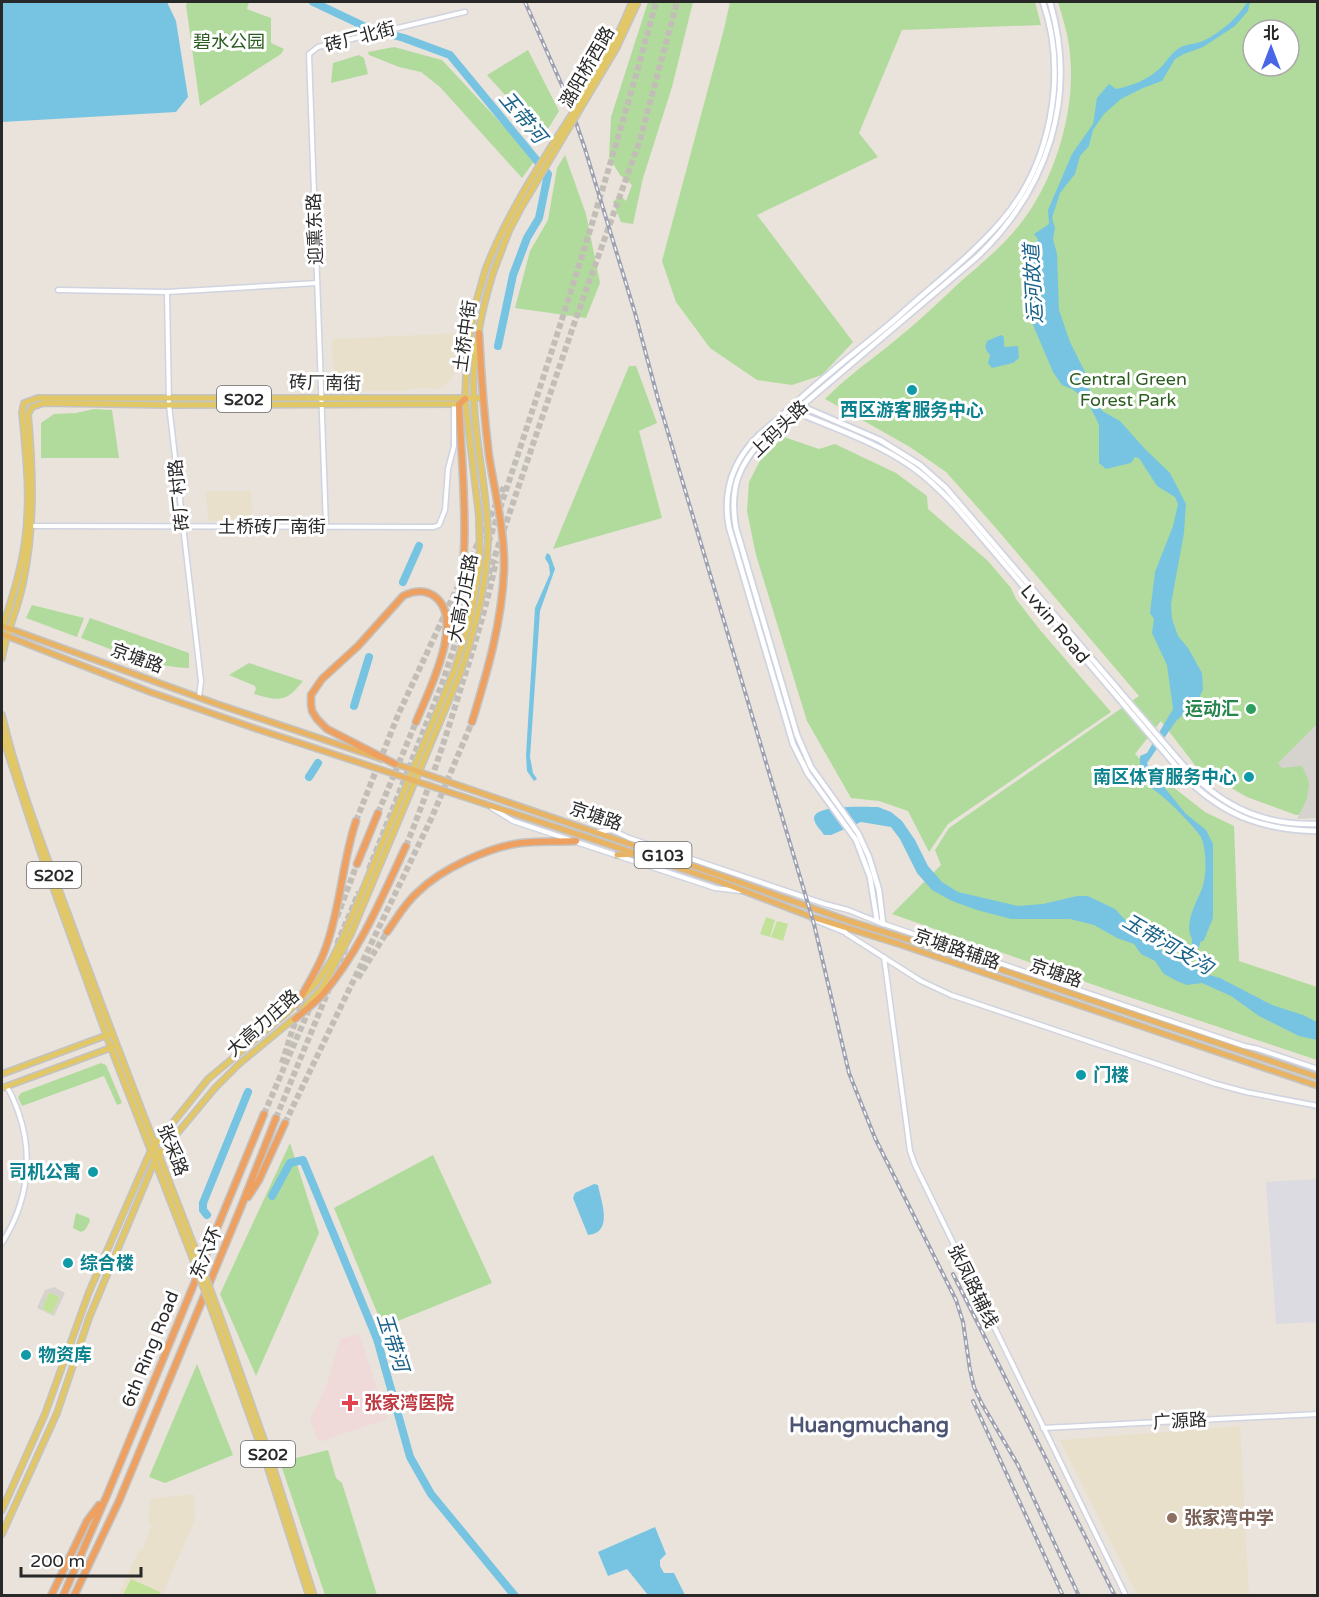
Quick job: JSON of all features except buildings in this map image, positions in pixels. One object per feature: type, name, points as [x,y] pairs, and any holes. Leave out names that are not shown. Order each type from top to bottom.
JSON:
[{"type":"highway","points":[[472,722],[492,652],[504,570],[502,521],[490,458],[483,401],[479,333]]},
{"type":"highway","points":[[416,722],[454,622],[462,583],[464,521],[461,403]]},
{"type":"highway","points":[[395,764],[327,729],[312,711],[311,695],[322,679],[358,646],[403,596],[410,593],[426,592],[433,595],[446,612],[447,625],[442,655]]},
{"type":"highway","name":"京塘路","points":[[2,627],[849,921],[963,957],[1317,1077]]},
{"type":"highway","name":"京塘路","points":[[5,636],[150,692],[638,854],[804,914],[1317,1086]]},
{"type":"highway","points":[[357,864],[378,813]]},
{"type":"highway","points":[[296,1005],[326,949],[340,892],[346,854],[356,821]]},
{"type":"highway","points":[[387,932],[405,905],[437,876],[505,846],[576,841]]},
{"type":"highway","points":[[295,1018],[321,996],[344,968],[364,934],[406,846]]},
{"type":"highway","points":[[617,855],[638,854]]},
{"type":"highway","name":"6th Ring Road","points":[[63,1596],[264,1114]]},
{"type":"highway","name":"东六环","points":[[76,1596],[119,1501],[276,1118]]},
{"type":"highway","points":[[241,1207],[259,1180],[285,1124]]},
{"type":"highway","points":[[51,1596],[87,1521],[107,1495]]},
{"type":"main road","name":"潞阳桥西路","points":[[461,403],[474,310],[493,247],[514,205],[611,47],[632,2]]},
{"type":"main road","name":"潞阳桥西路","points":[[492,273],[521,208],[616,49],[638,2]]},
{"type":"main road","name":"上码头路","points":[[775,425],[794,404],[878,334],[984,240],[1013,205],[1035,166],[1052,105],[1054,67],[1052,39],[1043,2]]},
{"type":"main road","name":"上码头路","points":[[877,921],[870,877],[856,840],[808,774],[793,744],[775,673],[727,516],[729,485],[738,461],[751,442],[795,411],[990,244],[1019,208],[1044,163],[1056,122],[1061,66],[1058,37],[1050,2]]},
{"type":"main road","points":[[1013,205],[1019,208]]},
{"type":"main road","points":[[984,240],[988,240],[990,244]]},
{"type":"main road","name":"土桥中街","points":[[474,401],[479,333],[492,273]]},
{"type":"main road","points":[[815,386],[819,391]]},
{"type":"main road","name":"砖厂南街","points":[[2,627],[22,559],[28,515],[28,477],[22,412],[24,403],[38,398],[170,402]]},
{"type":"main road","name":"砖厂南街","points":[[31,526],[33,483],[28,414],[32,407],[44,403],[321,401],[461,403]]},
{"type":"main road","name":"砖厂南街","points":[[321,401],[461,403],[483,401]]},
{"type":"main road","name":"大高力庄路","points":[[2,1534],[57,1413],[89,1318],[157,1157],[215,1088],[239,1064],[295,1018],[322,988],[351,934],[419,772],[467,655],[486,572],[487,519],[474,401]]},
{"type":"main road","name":"大高力庄路","points":[[2,1510],[52,1397],[89,1292],[153,1148],[208,1079],[296,1005],[317,982],[331,961],[348,925],[462,650],[470,621],[480,564],[478,496],[461,403]]},
{"type":"main road","name":"Lvxin Road","points":[[794,404],[880,440],[920,465],[946,488],[1181,763],[1210,792],[1231,806],[1268,820],[1317,824]]},
{"type":"main road","name":"Lvxin Road","points":[[789,409],[893,454],[940,491],[1188,780],[1207,798],[1227,811],[1256,823],[1294,830],[1317,831]]},
{"type":"main road","name":"S202","points":[[2,658],[5,636],[10,628],[24,582],[31,526]]},
{"type":"main road","name":"张采路","points":[[2,715],[7,738],[37,830],[109,1034]]},
{"type":"main road","name":"上码头路","points":[[787,715],[807,761],[819,781],[858,833],[869,857],[879,890],[883,924]]},
{"type":"main road","name":"张采路","points":[[2,735],[40,851],[153,1148],[219,1313],[314,1596]]},
{"type":"main road","points":[[2,1074],[109,1034]]},
{"type":"main road","points":[[4,1087],[114,1047]]},
{"type":"main road","name":"张采路","points":[[157,1157],[264,1456],[309,1596]]},
{"type":"main road","points":[[137,1181],[141,1179],[146,1184]]},
{"type":"street","name":"砖厂北街","points":[[309,54],[318,47],[465,12]]},
{"type":"street","name":"迎熏东路","points":[[309,54],[326,527]]},
{"type":"street","points":[[58,290],[167,291],[317,283]]},
{"type":"street","name":"砖厂村路","points":[[167,291],[170,402],[201,681],[199,697]]},
{"type":"street","name":"土桥砖厂南街","points":[[31,526],[434,527],[439,525],[443,519],[461,403]]},
{"type":"street","points":[[484,803],[513,821],[715,888],[748,892]]},
{"type":"street","name":"京塘路辅路","points":[[597,832],[612,830],[629,838],[1317,1069]]},
{"type":"street","name":"京塘路辅路","points":[[804,914],[846,934],[921,981],[972,1002],[1216,1084],[1317,1106]]},
{"type":"street","name":"京塘路辅路","points":[[837,924],[846,934]]},
{"type":"street","name":"张凤路辅线","points":[[884,957],[910,1151],[986,1313],[1126,1596]]},
{"type":"street","points":[[2,1243],[21,1204],[27,1176],[28,1157],[23,1125],[11,1092],[4,1087]]},
{"type":"street","name":"广源路","points":[[1043,1428],[1317,1414]]},
{"type":"shaded area","points":[[462,333],[453,378],[439,389],[347,391],[334,378],[332,339]]},
{"type":"shaded area","points":[[206,491],[251,491],[252,522],[208,521]]},
{"type":"shaded area","points":[[1315,726],[1318,727],[1317,818],[1297,819],[1307,799],[1309,784],[1307,777],[1302,766],[1282,768],[1278,763]]},
{"type":"shaded area","points":[[1317,1179],[1317,1322],[1276,1324],[1266,1182]]},
{"type":"shaded area","points":[[54,1287],[65,1293],[54,1316],[37,1308],[45,1290]],"holes":[[[49,1292],[60,1297],[52,1314],[42,1309]]]},
{"type":"shaded area","name":"张家湾医院","points":[[359,1334],[387,1419],[319,1442],[310,1419],[326,1387],[340,1339]]},
{"type":"shaded area","name":"张家湾中学","points":[[1240,1426],[1249,1595],[1137,1595],[1060,1440]]},
{"type":"shaded area","points":[[194,1494],[195,1520],[162,1595],[118,1596],[138,1552],[143,1548],[152,1524],[148,1523],[150,1499]]},
{"type":"green space","name":"碧水公园","points":[[188,2],[249,2],[247,9],[271,18],[271,43],[284,49],[281,54],[200,106],[186,5]]},
{"type":"green space","points":[[648,2],[693,2],[672,87],[643,178],[633,224],[621,222],[613,202],[620,195],[626,201],[632,185],[620,175],[609,157],[611,117]]},
{"type":"green space","points":[[730,2],[1035,2],[1041,25],[902,30],[859,133],[878,157],[757,215],[853,342],[822,375],[792,385],[757,380],[710,348],[676,302],[662,261]]},
{"type":"green space","name":"Central Green Forest Park","points":[[1058,2],[1317,2],[1317,814],[1296,815],[1247,797],[1198,769],[1161,721],[1135,754],[1155,773],[1205,812],[1234,826],[1239,961],[1317,987],[1317,1060],[892,914],[941,865],[935,850],[949,828],[1139,696],[946,472],[910,447],[825,399],[851,375],[914,325],[992,254],[1021,223],[1033,205],[1053,165],[1066,121],[1071,76],[1066,28]]},
{"type":"green space","points":[[394,47],[442,60],[535,160],[522,178],[440,87],[421,72],[399,67],[369,55],[368,52]]},
{"type":"green space","points":[[528,50],[559,111],[543,137],[487,75]]},
{"type":"green space","points":[[359,55],[364,58],[368,74],[331,83],[333,63]]},
{"type":"green space","points":[[565,155],[586,214],[600,283],[586,318],[515,308],[530,251],[548,220],[557,168]]},
{"type":"green space","points":[[629,366],[636,366],[657,423],[639,431],[662,518],[553,549]]},
{"type":"green space","points":[[94,409],[112,410],[119,458],[41,458],[41,423],[54,414]]},
{"type":"green space","points":[[784,437],[819,449],[835,444],[896,473],[927,496],[928,509],[988,561],[1011,588],[1016,599],[1040,630],[1111,712],[948,824],[929,852],[908,811],[879,801],[851,798],[807,721],[756,555],[747,511],[749,482],[762,457]]},
{"type":"green space","points":[[32,605],[84,618],[77,637],[26,618]]},
{"type":"green space","points":[[90,618],[189,653],[189,668],[161,665],[81,638]]},
{"type":"green space","points":[[249,663],[303,681],[287,697],[276,699],[254,694],[255,686],[229,675]]},
{"type":"green space","points":[[766,917],[775,920],[770,937],[760,934]]},
{"type":"green space","points":[[777,921],[788,924],[783,941],[771,937]]},
{"type":"green space","points":[[101,1063],[106,1065],[122,1103],[117,1105],[104,1076],[22,1106],[18,1097],[21,1093]]},
{"type":"green space","points":[[290,1143],[319,1233],[256,1376],[220,1294]]},
{"type":"green space","points":[[433,1155],[492,1283],[383,1327],[334,1208]]},
{"type":"green space","points":[[76,1213],[89,1218],[90,1221],[85,1230],[81,1232],[73,1228]]},
{"type":"green space","points":[[49,1292],[60,1297],[52,1314],[42,1309]]},
{"type":"green space","points":[[197,1364],[233,1455],[165,1483],[149,1477]]},
{"type":"green space","points":[[328,1450],[336,1478],[342,1483],[377,1595],[325,1595],[280,1462]]},
{"type":"green space","points":[[131,1579],[160,1592],[159,1595],[123,1595]]},
{"type":"water","points":[[2,2],[167,2],[176,21],[188,97],[176,112],[2,122]]},
{"type":"water","points":[[1247,2],[1250,2],[1248,11],[1235,26],[1203,47],[1175,59],[1162,81],[1121,99],[1104,114],[1093,130],[1089,146],[1080,156],[1075,174],[1060,193],[1052,218],[1055,228],[1053,239],[1057,254],[1059,310],[1070,342],[1085,372],[1095,404],[1120,421],[1170,473],[1186,504],[1184,533],[1171,604],[1172,619],[1178,636],[1188,648],[1202,673],[1203,689],[1198,701],[1176,721],[1147,763],[1152,777],[1164,787],[1186,814],[1206,830],[1213,844],[1213,918],[1201,942],[1192,939],[1189,927],[1205,872],[1201,837],[1172,805],[1144,782],[1140,768],[1140,756],[1147,753],[1173,709],[1167,665],[1152,633],[1154,619],[1150,613],[1155,572],[1173,526],[1178,504],[1175,497],[1157,486],[1139,458],[1135,457],[1131,463],[1106,469],[1099,463],[1099,425],[1085,399],[1062,385],[1053,372],[1033,325],[1032,320],[1034,319],[1029,303],[1033,301],[1030,289],[1025,289],[1025,277],[1038,239],[1034,234],[1049,224],[1048,210],[1072,154],[1093,124],[1097,98],[1109,84],[1116,89],[1149,77],[1177,49],[1203,41],[1216,34],[1239,14]]},
{"type":"water","points":[[1001,335],[1004,337],[1004,347],[1018,346],[1019,358],[1013,363],[992,368],[988,363],[990,355],[986,349],[986,343]]},
{"type":"water","points":[[547,553],[555,569],[540,611],[530,757],[533,773],[537,779],[534,781],[527,771],[526,755],[535,608],[550,574],[545,558]]},
{"type":"water","points":[[878,807],[891,812],[902,821],[928,866],[942,882],[958,892],[1018,906],[1088,896],[1115,909],[1134,929],[1150,935],[1160,950],[1190,961],[1199,972],[1220,978],[1272,1005],[1317,1022],[1317,1040],[1299,1036],[1259,1016],[1231,996],[1202,983],[1187,985],[1177,981],[1164,974],[1155,961],[1141,954],[1134,944],[1117,938],[1094,925],[1070,919],[1011,919],[952,901],[932,890],[917,873],[900,839],[891,827],[861,822],[831,835],[824,835],[814,820],[823,810],[832,808]]},
{"type":"water","points":[[594,1184],[598,1185],[604,1215],[601,1229],[588,1235],[573,1198],[575,1193]]},
{"type":"water","points":[[655,1527],[666,1554],[660,1560],[660,1566],[664,1573],[674,1573],[685,1595],[648,1595],[627,1569],[608,1576],[598,1552]]},
{"type":"waterway","name":"玉带河","points":[[313,2],[370,29],[404,38],[450,55],[548,174],[539,218],[527,238],[513,275],[498,346]]},
{"type":"waterway","name":"玉带河","points":[[403,582],[419,546]]},
{"type":"waterway","name":"玉带河","points":[[354,706],[369,657]]},
{"type":"waterway","name":"玉带河","points":[[309,777],[318,763]]},
{"type":"waterway","name":"运河故道","points":[[1192,951],[1196,944],[1196,932]]},
{"type":"waterway","name":"玉带河","points":[[207,1215],[203,1210],[203,1203],[248,1092]]},
{"type":"waterway","name":"玉带河","points":[[272,1196],[290,1163],[303,1160],[377,1339],[410,1457],[431,1494],[515,1596]]},
{"type":"tunnel","points":[[480,568],[595,215],[656,2]]},
{"type":"tunnel","points":[[486,582],[640,140],[677,2]]},
{"type":"tunnel","points":[[356,821],[398,715],[504,487]]},
{"type":"tunnel","points":[[406,846],[450,723],[481,621],[496,561]]},
{"type":"tunnel","points":[[369,869],[442,684],[474,586]]},
{"type":"tunnel","points":[[471,621],[480,597]]},
{"type":"tunnel","points":[[378,813],[416,722]]},
{"type":"tunnel","points":[[285,1123],[432,817],[472,722]]},
{"type":"tunnel","points":[[418,768],[432,729]]},
{"type":"tunnel","points":[[337,917],[357,864]]},
{"type":"tunnel","points":[[337,944],[359,892]]},
{"type":"tunnel","points":[[358,978],[387,932]]},
{"type":"tunnel","points":[[333,979],[346,947]]},
{"type":"tunnel","points":[[315,996],[325,972]]},
{"type":"tunnel","points":[[276,1118],[329,989]]},
{"type":"tunnel","points":[[282,1063],[306,993]]},
{"type":"tunnel","points":[[264,1114],[311,1005]]},
{"type":"railway","points":[[525,2],[568,99],[635,313],[658,399],[814,924],[849,1073],[875,1138],[956,1300],[963,1322],[974,1387],[1018,1465],[1079,1596]]},
{"type":"railway","points":[[953,1274],[1115,1596]]},
{"type":"railway","points":[[973,1401],[1063,1596]]},
{"type":"place","name":"西区游客服务中心","points":[[912,390]]},
{"type":"place","name":"运动汇","points":[[1251,709]]},
{"type":"place","name":"南区体育服务中心","points":[[1249,777]]},
{"type":"place","name":"门楼","points":[[1081,1075]]},
{"type":"place","name":"司机公寓","points":[[93,1172]]},
{"type":"place","name":"综合楼","points":[[68,1263]]},
{"type":"place","name":"物资库","points":[[26,1355]]},
{"type":"place","name":"张家湾医院","points":[[350,1403]]},
{"type":"place","name":"张家湾中学","points":[[1172,1518]]},
{"type":"district","name":"Huangmuchang","points":[[869,1425]]},
{"type":"water label","name":"玉带河支沟","points":[[1168,944]]}]
